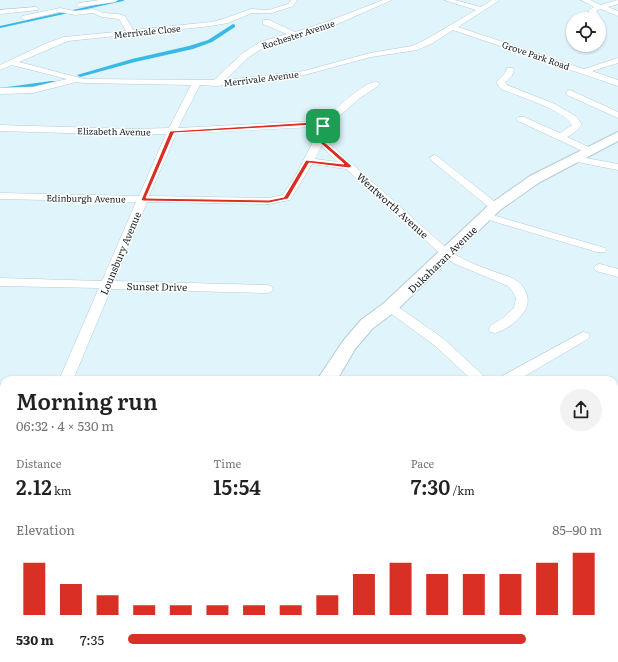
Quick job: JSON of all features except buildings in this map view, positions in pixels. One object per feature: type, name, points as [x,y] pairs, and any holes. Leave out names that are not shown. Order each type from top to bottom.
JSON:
[{"type":"street","points":[[25,18],[56,9],[115,0]]},
{"type":"street","name":"Merrivale Close","points":[[0,68],[50,45],[66,40],[218,23],[250,11],[272,12],[279,8],[291,5],[294,0]]},
{"type":"street","name":"Rochester Avenue","points":[[216,83],[246,54],[263,44],[332,23],[375,7],[389,0]]},
{"type":"street","points":[[447,0],[482,9]]},
{"type":"street","name":"Merrivale Avenue","points":[[12,63],[75,79],[196,84],[304,73],[370,55],[414,48],[454,28],[497,0]]},
{"type":"street","points":[[584,0],[618,14]]},
{"type":"street","points":[[593,12],[592,11],[601,7],[618,2]]},
{"type":"street","points":[[0,12],[11,8],[94,12],[102,16],[118,16],[122,18],[130,32]]},
{"type":"street","points":[[266,22],[293,34]]},
{"type":"street","name":"Grove Park Road","points":[[454,28],[618,83]]},
{"type":"street","points":[[585,71],[618,60]]},
{"type":"street","points":[[510,70],[509,74],[500,82],[504,87],[552,106],[574,119],[577,125],[571,131],[560,137]]},
{"type":"street","points":[[0,91],[30,90],[75,79]]},
{"type":"street","name":"Lounsbury Avenue","points":[[68,376],[172,132],[196,84]]},
{"type":"street","points":[[323,126],[357,96],[375,84]]},
{"type":"street","points":[[570,93],[618,115]]},
{"type":"street","points":[[521,119],[590,151]]},
{"type":"street","name":"Elizabeth Avenue","points":[[0,128],[172,132],[314,124],[323,126]]},
{"type":"street","name":"Edinburgh Avenue","points":[[0,196],[143,200],[269,201],[286,198],[320,140],[325,128],[323,126]]},
{"type":"street","name":"Dukaharan Avenue","points":[[330,376],[349,345],[367,324],[390,308],[490,211],[535,180],[618,136]]},
{"type":"street","name":"Wentworth Avenue","points":[[320,140],[447,254],[457,260],[512,282],[517,287],[522,302],[520,310],[515,316],[495,329]]},
{"type":"street","points":[[434,158],[490,211],[601,250]]},
{"type":"street","points":[[576,159],[618,167]]},
{"type":"street","points":[[308,161],[349,166]]},
{"type":"street","points":[[600,268],[618,273]]},
{"type":"street","name":"Sunset Drive","points":[[0,282],[267,289]]},
{"type":"street","points":[[390,308],[439,342],[477,376]]},
{"type":"street","points":[[514,376],[583,336]]},
{"type":"waterway","points":[[0,27],[123,0]]},
{"type":"waterway","points":[[80,75],[134,60],[191,48],[210,41],[233,26]]},
{"type":"waterway","points":[[0,90],[51,83]]},
{"type":"route","points":[[314,124],[323,126],[325,128],[320,140],[349,166],[308,161],[286,198],[269,201],[220,202],[143,200],[172,132],[314,124]]}]
